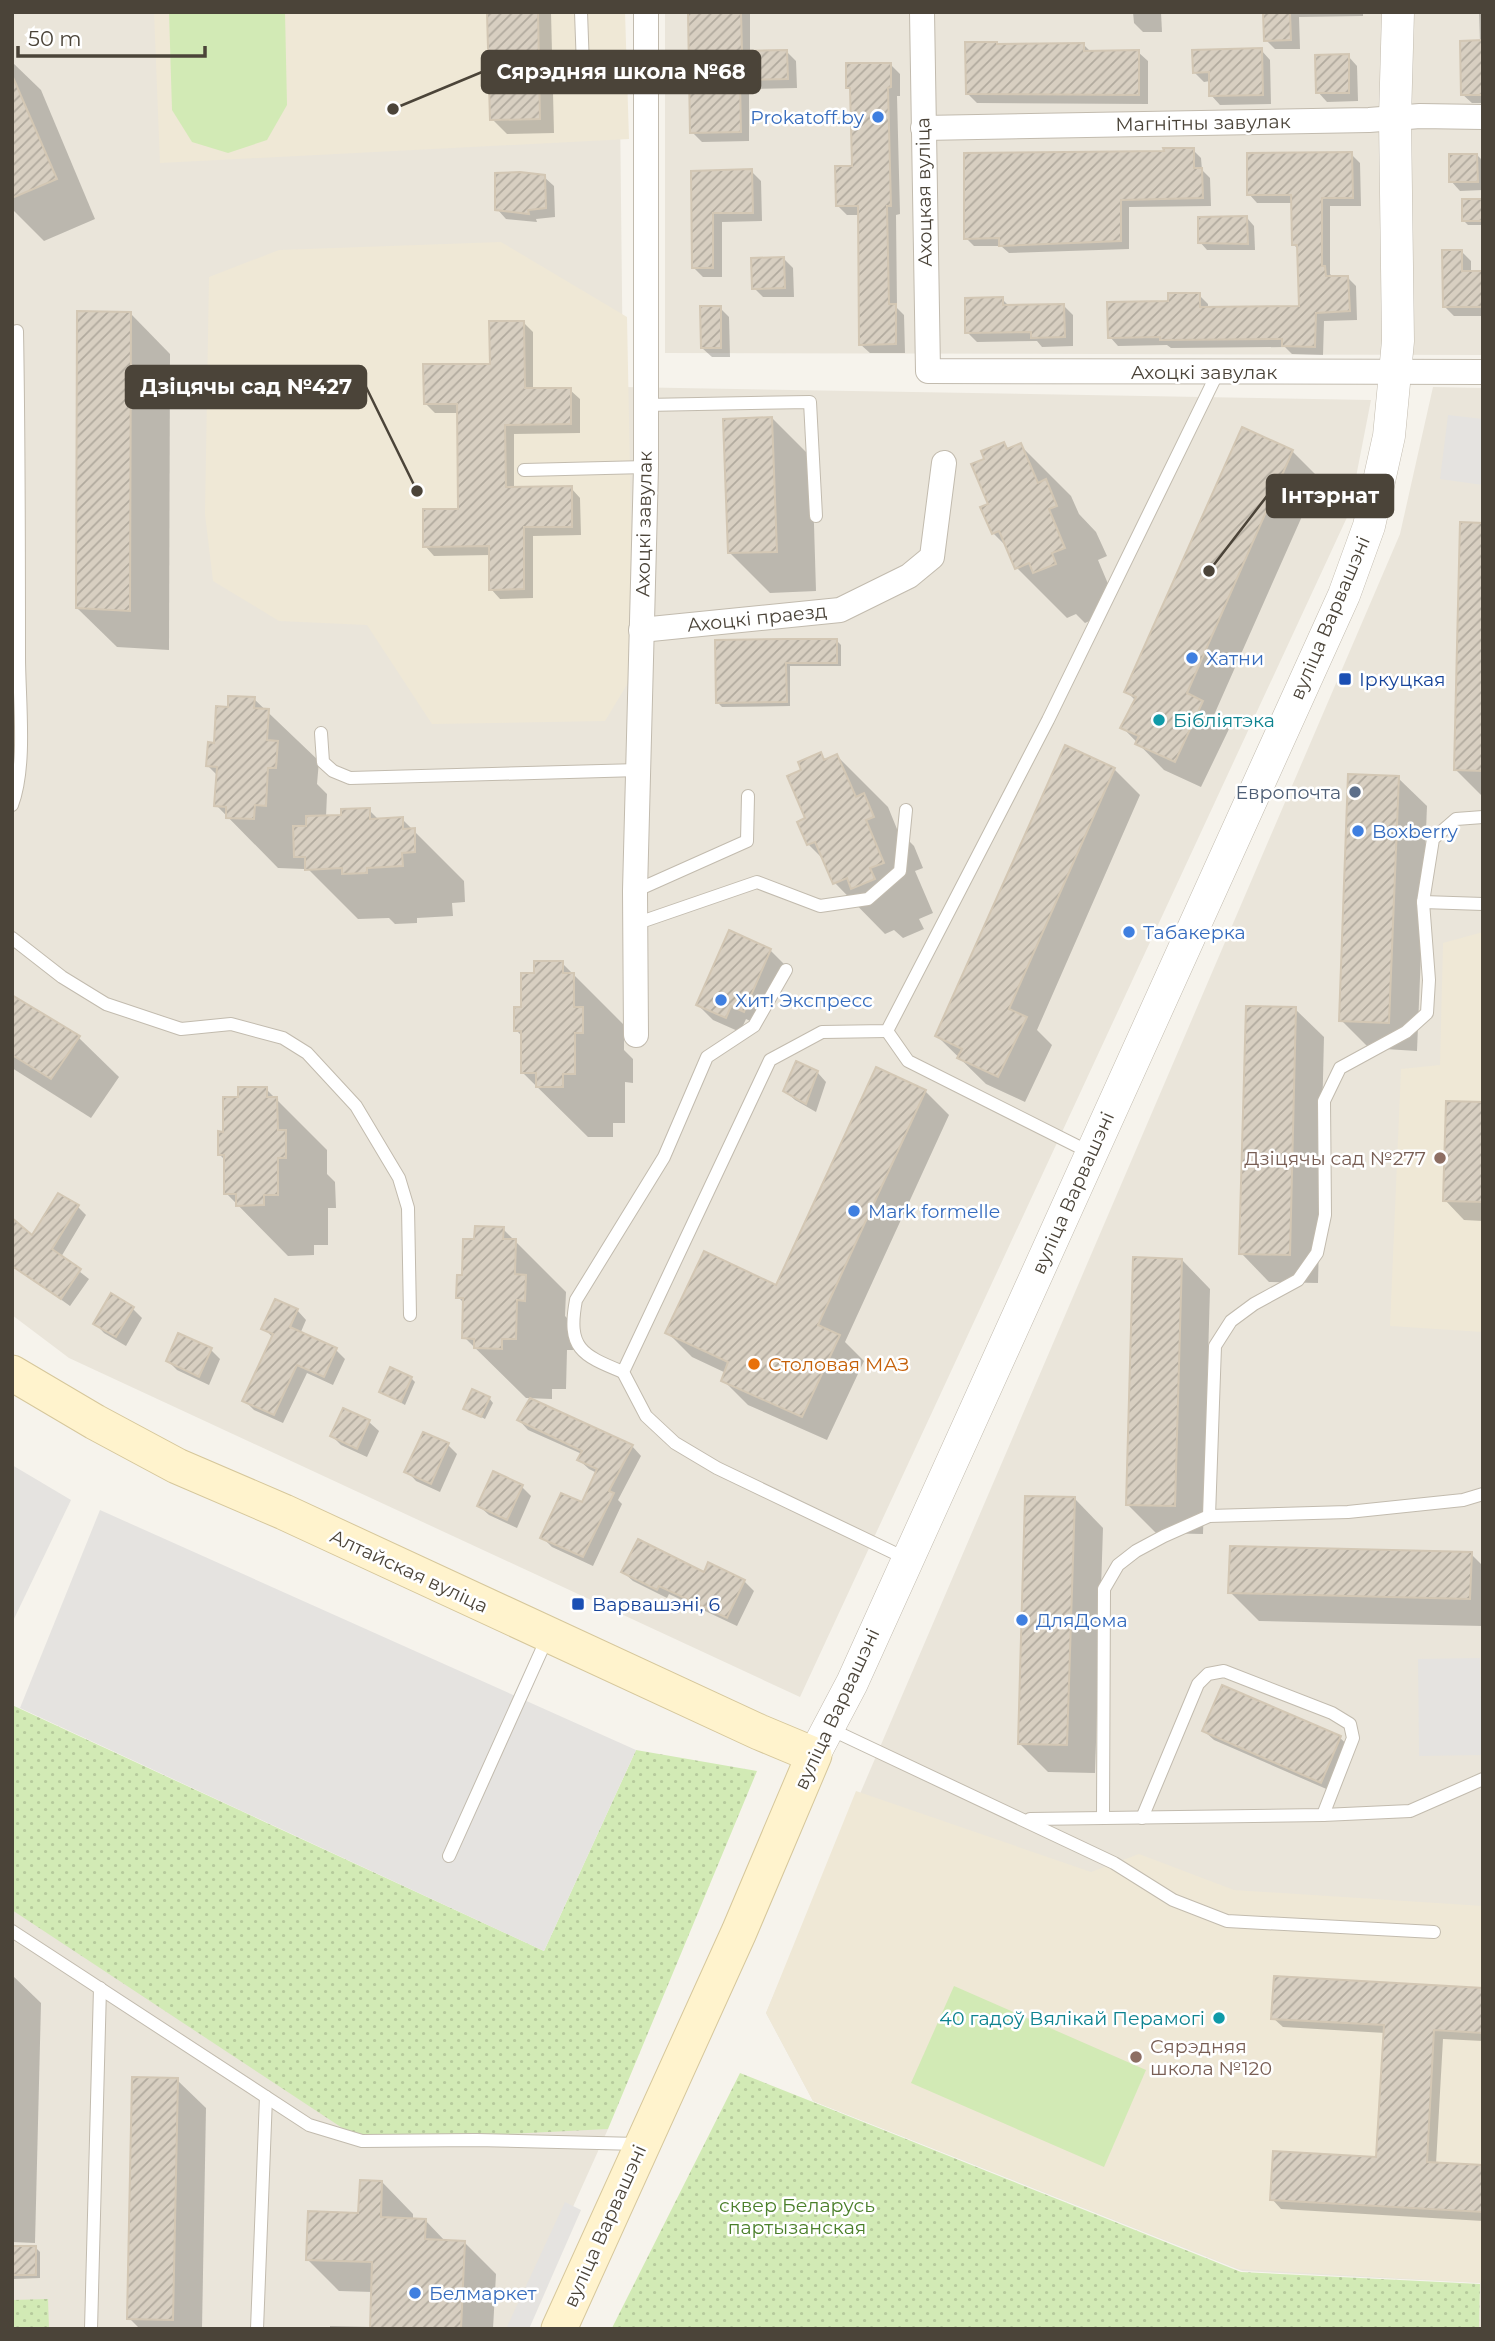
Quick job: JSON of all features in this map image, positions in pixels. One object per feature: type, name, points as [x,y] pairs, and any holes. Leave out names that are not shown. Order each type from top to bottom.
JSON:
[{"type":"main road","name":"Алтайская вуліца","points":[[12,1373],[177,1466],[284,1512],[759,1732],[820,1741]]},
{"type":"main road","name":"вуліца Варвашэні","points":[[559,2329],[739,1932],[820,1741]]},
{"type":"street","name":"Ахоцкі завулак","points":[[636,1035],[635,891],[646,467],[646,12]]},
{"type":"street","name":"Ахоцкая вуліца","points":[[922,12],[928,371]]},
{"type":"street","name":"вуліца Варвашэні","points":[[820,1741],[852,1683],[1092,1154],[1344,595],[1369,526],[1389,436],[1398,341],[1395,118],[1398,12]]},
{"type":"street","name":"Магнітны завулак","points":[[923,128],[1483,117]]},
{"type":"street","name":"Ахоцкі завулак","points":[[928,371],[1483,372]]},
{"type":"street","name":"Ахоцкі праезд","points":[[641,630],[840,610],[909,576],[932,556],[944,463]]},
{"type":"lane","points":[[580,12],[583,67]]},
{"type":"lane","points":[[12,805],[18,790],[19,754],[17,331]]},
{"type":"lane","points":[[887,1031],[1048,720],[1218,372]]},
{"type":"lane","points":[[645,405],[810,402],[816,516]]},
{"type":"lane","points":[[524,470],[646,467]]},
{"type":"lane","points":[[321,733],[323,762],[333,771],[350,778],[639,770]]},
{"type":"lane","points":[[635,891],[747,841],[748,796]]},
{"type":"lane","points":[[635,924],[757,883],[820,906],[868,899],[901,871],[906,810]]},
{"type":"lane","points":[[1209,1516],[1215,1346],[1231,1321],[1254,1304],[1298,1280],[1317,1253],[1325,1215],[1324,1101],[1340,1068],[1406,1032],[1427,1013],[1429,980],[1423,902],[1433,839],[1457,819],[1483,817]]},
{"type":"lane","points":[[1423,902],[1483,904]]},
{"type":"lane","points":[[12,939],[62,977],[106,1004],[181,1029],[231,1024],[283,1038],[307,1053],[356,1106],[399,1178],[408,1208],[410,1315]]},
{"type":"lane","points":[[786,970],[754,1026],[706,1057],[664,1157],[576,1300],[572,1324],[578,1347],[599,1362],[623,1372],[646,1416],[676,1443],[717,1468],[907,1560]]},
{"type":"lane","points":[[887,1031],[908,1060],[1092,1154]]},
{"type":"lane","points":[[623,1372],[770,1059],[822,1032],[887,1031]]},
{"type":"lane","points":[[1103,1818],[1104,1588],[1118,1565],[1164,1535],[1209,1516],[1348,1512],[1463,1500],[1483,1494]]},
{"type":"lane","points":[[449,1856],[548,1635]]},
{"type":"lane","points":[[1142,1818],[1198,1684],[1208,1674],[1224,1671],[1332,1713],[1350,1724],[1353,1738],[1323,1815]]},
{"type":"lane","points":[[820,1741],[1026,1819],[1114,1863],[1173,1900],[1227,1921],[1434,1932]]},
{"type":"lane","points":[[1026,1819],[1323,1815],[1410,1811],[1483,1779]]},
{"type":"lane","points":[[12,1931],[309,2125],[362,2141],[476,2140],[642,2144]]},
{"type":"lane","points":[[91,2329],[100,1988]]},
{"type":"lane","points":[[257,2329],[266,2097]]},
{"type":"shaded area","points":[[12,12],[619,12],[623,387],[1371,400],[1349,513],[800,1697],[69,1358],[12,1315]]},
{"type":"shaded area","points":[[154,12],[625,12],[629,139],[160,163]]},
{"type":"shaded area","points":[[665,12],[1483,12],[1483,355],[665,353]]},
{"type":"shaded area","points":[[501,242],[627,317],[634,673],[605,721],[432,724],[367,625],[279,621],[213,581],[205,514],[209,277],[279,250]]},
{"type":"shaded area","points":[[1433,387],[1483,388],[1483,2329],[1479,2329],[1480,2283],[1242,2271],[813,2101],[766,2013],[1400,534]]},
{"type":"shaded area","points":[[1448,415],[1483,419],[1483,485],[1440,479]]},
{"type":"shaded area","name":"Дзіцячы сад №277","points":[[1483,932],[1483,1332],[1390,1326],[1401,1069],[1440,1065],[1443,943]]},
{"type":"shaded area","points":[[12,1465],[71,1500],[12,1623]]},
{"type":"shaded area","points":[[100,1510],[636,1750],[544,1951],[20,1708]]},
{"type":"shaded area","points":[[1480,1658],[1482,1755],[1419,1756],[1418,1659]]},
{"type":"shaded area","name":"Сярэдняя школа №120","points":[[856,1791],[1091,1872],[1139,1854],[1234,1890],[1483,1906],[1483,2283],[1239,2269],[813,2101],[766,2013]]},
{"type":"shaded area","points":[[12,1899],[397,2131],[608,2129],[518,2329],[12,2329]]},
{"type":"shaded area","points":[[565,2202],[581,2210],[529,2329],[506,2329]]},
{"type":"green space","points":[[169,12],[285,12],[287,105],[267,140],[228,153],[192,142],[172,110]]},
{"type":"green space","points":[[12,1705],[544,1951],[636,1750],[757,1771],[608,2129],[362,2141],[12,1910]]},
{"type":"green space","points":[[954,1986],[1146,2070],[1104,2167],[911,2083]]},
{"type":"green space","name":"сквер Беларусь партызанская","points":[[740,2073],[1241,2272],[1480,2284],[1479,2329],[612,2328]]},
{"type":"green space","points":[[48,2299],[49,2329],[12,2329],[12,2300]]},
{"type":"building","points":[[487,12],[538,12],[540,119],[490,120]]},
{"type":"building","points":[[688,12],[741,12],[742,51],[787,50],[788,79],[740,80],[741,132],[690,133]]},
{"type":"building","points":[[1263,12],[1290,12],[1291,40],[1264,41]]},
{"type":"building","points":[[1483,40],[1483,95],[1461,95],[1460,41]]},
{"type":"building","points":[[965,42],[1084,43],[1084,51],[1139,50],[1139,95],[966,94]]},
{"type":"building","points":[[1262,48],[1263,95],[1209,96],[1209,72],[1193,73],[1192,50]]},
{"type":"building","points":[[1349,54],[1349,93],[1316,93],[1315,55]]},
{"type":"building","points":[[846,63],[891,63],[891,87],[888,88],[891,206],[887,206],[889,304],[896,304],[896,344],[859,345],[858,206],[836,206],[835,166],[852,166],[850,88],[846,88]]},
{"type":"building","points":[[12,75],[57,179],[12,198]]},
{"type":"building","points":[[1163,148],[1194,148],[1194,168],[1202,168],[1203,198],[1121,200],[1121,241],[999,246],[999,238],[964,239],[964,153],[1164,151]]},
{"type":"building","points":[[1352,152],[1353,198],[1322,198],[1322,266],[1325,266],[1326,276],[1348,276],[1350,311],[1316,313],[1315,347],[1282,346],[1282,339],[1108,338],[1107,302],[1168,301],[1168,293],[1200,293],[1200,307],[1299,306],[1297,245],[1292,245],[1291,195],[1247,195],[1247,153]]},
{"type":"building","points":[[1449,154],[1477,154],[1478,182],[1449,182]]},
{"type":"building","points":[[752,169],[753,213],[713,213],[713,268],[692,268],[691,171]]},
{"type":"building","points":[[495,173],[545,175],[546,208],[528,210],[529,214],[495,210]]},
{"type":"building","points":[[1462,199],[1483,199],[1483,221],[1462,221]]},
{"type":"building","points":[[1247,216],[1248,244],[1198,243],[1198,217]]},
{"type":"building","points":[[1442,250],[1462,250],[1462,271],[1483,271],[1482,307],[1443,307]]},
{"type":"building","points":[[784,257],[785,288],[752,289],[751,258]]},
{"type":"building","points":[[1003,297],[1003,305],[1064,304],[1065,337],[1031,338],[1031,332],[965,333],[965,298]]},
{"type":"building","points":[[700,306],[721,306],[721,348],[701,348]]},
{"type":"building","points":[[77,311],[131,312],[130,611],[76,608]]},
{"type":"building","points":[[489,321],[524,321],[525,388],[571,388],[571,424],[505,425],[506,487],[572,486],[572,527],[524,527],[524,589],[489,590],[489,546],[423,547],[423,509],[458,509],[457,404],[424,404],[423,364],[490,364]]},
{"type":"building","points":[[772,417],[777,552],[728,553],[723,419]]},
{"type":"building","points":[[1242,427],[1293,450],[1187,693],[1203,701],[1175,762],[1135,744],[1139,736],[1120,728],[1136,697],[1124,692]]},
{"type":"building","points":[[1004,442],[1007,449],[1021,443],[1038,483],[1046,479],[1057,506],[1049,509],[1065,548],[1052,553],[1056,564],[1033,573],[1029,563],[1015,569],[999,531],[992,534],[980,507],[988,504],[971,464],[984,459],[981,451]]},
{"type":"building","points":[[1460,522],[1483,523],[1483,771],[1454,770]]},
{"type":"building","points":[[837,639],[837,663],[786,663],[787,702],[716,703],[715,640]]},
{"type":"building","points":[[228,696],[255,697],[254,708],[269,709],[267,740],[278,741],[276,768],[268,768],[266,806],[255,805],[254,819],[226,818],[226,807],[214,806],[217,767],[206,766],[208,742],[214,743],[216,706],[228,707]]},
{"type":"building","points":[[1065,745],[1115,768],[1009,1009],[1027,1017],[998,1077],[957,1058],[962,1049],[935,1036]]},
{"type":"building","points":[[821,752],[824,760],[837,754],[856,797],[864,793],[874,817],[866,820],[884,863],[870,868],[875,879],[851,889],[847,878],[833,884],[815,842],[807,845],[797,822],[805,818],[787,776],[801,770],[798,762]]},
{"type":"building","points":[[1348,774],[1399,776],[1389,1023],[1339,1021]]},
{"type":"building","points":[[370,808],[370,819],[403,817],[403,829],[415,828],[415,852],[402,853],[403,866],[367,868],[367,873],[342,874],[342,868],[305,870],[305,857],[294,857],[293,826],[306,826],[306,816],[341,815],[341,809]]},
{"type":"building","points":[[729,930],[771,949],[744,1012],[731,1006],[726,1018],[696,1005]]},
{"type":"building","points":[[534,961],[563,961],[563,973],[574,973],[574,1007],[583,1007],[583,1033],[575,1033],[575,1074],[563,1074],[563,1087],[536,1087],[536,1073],[521,1073],[521,1031],[514,1031],[514,1007],[521,1007],[521,973],[534,973]]},
{"type":"building","points":[[12,995],[80,1036],[51,1079],[12,1055]]},
{"type":"building","points":[[1246,1006],[1296,1007],[1290,1255],[1239,1254]]},
{"type":"building","points":[[796,1061],[818,1071],[806,1104],[783,1091]]},
{"type":"building","points":[[876,1067],[926,1090],[818,1325],[840,1335],[802,1417],[721,1381],[728,1362],[665,1333],[704,1251],[776,1285]]},
{"type":"building","points":[[238,1087],[267,1087],[267,1097],[277,1097],[278,1130],[286,1130],[286,1158],[278,1158],[278,1195],[264,1195],[264,1205],[236,1206],[236,1194],[224,1194],[224,1155],[218,1155],[218,1131],[223,1132],[223,1097],[238,1097]]},
{"type":"building","points":[[1446,1101],[1483,1102],[1483,1202],[1443,1201]]},
{"type":"building","points":[[58,1193],[79,1205],[52,1249],[81,1269],[61,1299],[12,1266],[12,1218],[32,1235]]},
{"type":"building","points":[[475,1226],[504,1227],[503,1239],[516,1239],[515,1274],[526,1275],[525,1301],[517,1300],[516,1339],[502,1339],[502,1349],[474,1348],[474,1339],[462,1338],[463,1298],[456,1298],[457,1275],[462,1275],[463,1239],[474,1239]]},
{"type":"building","points":[[1133,1257],[1182,1259],[1175,1506],[1126,1505]]},
{"type":"building","points":[[111,1293],[134,1307],[116,1337],[93,1324]]},
{"type":"building","points":[[275,1299],[298,1309],[290,1327],[337,1348],[324,1377],[297,1365],[274,1415],[242,1401],[273,1334],[261,1329]]},
{"type":"building","points":[[178,1333],[212,1348],[199,1377],[166,1361]]},
{"type":"building","points":[[390,1367],[412,1377],[401,1402],[379,1392]]},
{"type":"building","points":[[472,1389],[490,1397],[481,1417],[463,1409]]},
{"type":"building","points":[[530,1398],[633,1445],[609,1491],[614,1493],[583,1557],[540,1538],[561,1493],[582,1502],[597,1469],[577,1460],[582,1451],[517,1420]]},
{"type":"building","points":[[343,1408],[370,1420],[357,1449],[330,1436]]},
{"type":"building","points":[[423,1432],[449,1443],[431,1484],[404,1472]]},
{"type":"building","points":[[493,1471],[523,1485],[507,1520],[477,1506]]},
{"type":"building","points":[[1025,1496],[1075,1497],[1067,1745],[1018,1744]]},
{"type":"building","points":[[638,1539],[704,1572],[708,1562],[745,1580],[727,1618],[659,1586],[657,1590],[621,1572]]},
{"type":"building","points":[[1230,1546],[1472,1552],[1470,1599],[1228,1593]]},
{"type":"building","points":[[1222,1685],[1341,1736],[1321,1783],[1202,1731]]},
{"type":"building","points":[[1274,1976],[1483,1988],[1483,2033],[1434,2030],[1427,2162],[1483,2165],[1483,2212],[1270,2200],[1273,2151],[1376,2157],[1384,2025],[1271,2019]]},
{"type":"building","points":[[132,2077],[178,2078],[173,2320],[127,2319]]},
{"type":"building","points":[[360,2180],[382,2181],[381,2217],[426,2219],[425,2239],[465,2241],[461,2329],[370,2329],[372,2262],[306,2260],[308,2211],[358,2213]]},
{"type":"building","points":[[12,2246],[36,2246],[36,2275],[12,2275]]},
{"type":"place","name":"Сярэдняя школа №68","points":[[393,109]]},
{"type":"place","name":"Prokatoff.by","points":[[878,117]]},
{"type":"place","name":"Дзіцячы сад №427","points":[[417,491]]},
{"type":"place","name":"Інтэрнат","points":[[1209,571]]},
{"type":"place","name":"Хатни","points":[[1192,658]]},
{"type":"place","name":"Іркуцкая","points":[[1345,679]]},
{"type":"place","name":"Бібліятэка","points":[[1159,720]]},
{"type":"place","name":"Европочта","points":[[1355,792]]},
{"type":"place","name":"Boxberry","points":[[1358,831]]},
{"type":"place","name":"Табакерка","points":[[1129,932]]},
{"type":"place","name":"Хит! Экспресс","points":[[721,1000]]},
{"type":"place","name":"Дзіцячы сад №277","points":[[1440,1158]]},
{"type":"place","name":"Mark formelle","points":[[854,1211]]},
{"type":"place","name":"Столовая МАЗ","points":[[754,1364]]},
{"type":"place","name":"Варвашэні, 6","points":[[578,1604]]},
{"type":"place","name":"ДляДома","points":[[1022,1620]]},
{"type":"place","name":"40 гадоў Вялікай Перамогі","points":[[1219,2018]]},
{"type":"place","name":"Сярэдняя школа №120","points":[[1136,2057]]},
{"type":"place","name":"Белмаркет","points":[[415,2293]]}]
